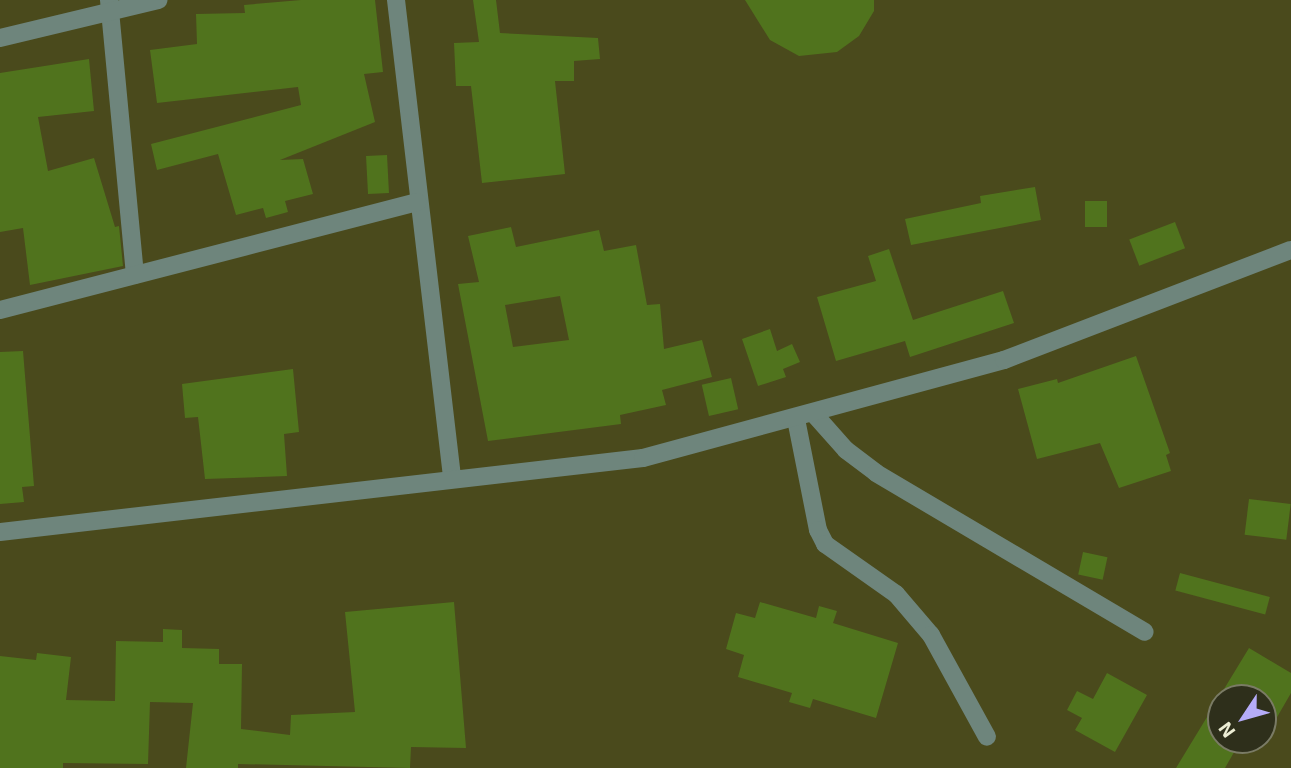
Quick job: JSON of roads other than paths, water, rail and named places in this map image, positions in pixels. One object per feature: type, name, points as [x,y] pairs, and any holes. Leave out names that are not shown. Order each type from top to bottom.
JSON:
[{"type":"street","points":[[0,38],[109,7],[158,0]]},
{"type":"street","points":[[396,0],[452,476]]},
{"type":"street","points":[[109,7],[135,275]]},
{"type":"street","points":[[0,310],[418,202]]},
{"type":"street","points":[[0,532],[452,476],[643,458],[805,417],[1004,360],[1291,250]]},
{"type":"street","points":[[805,417],[876,472],[1145,632]]},
{"type":"street","points":[[805,417],[818,530],[825,544],[896,594],[932,635],[987,737]]}]
